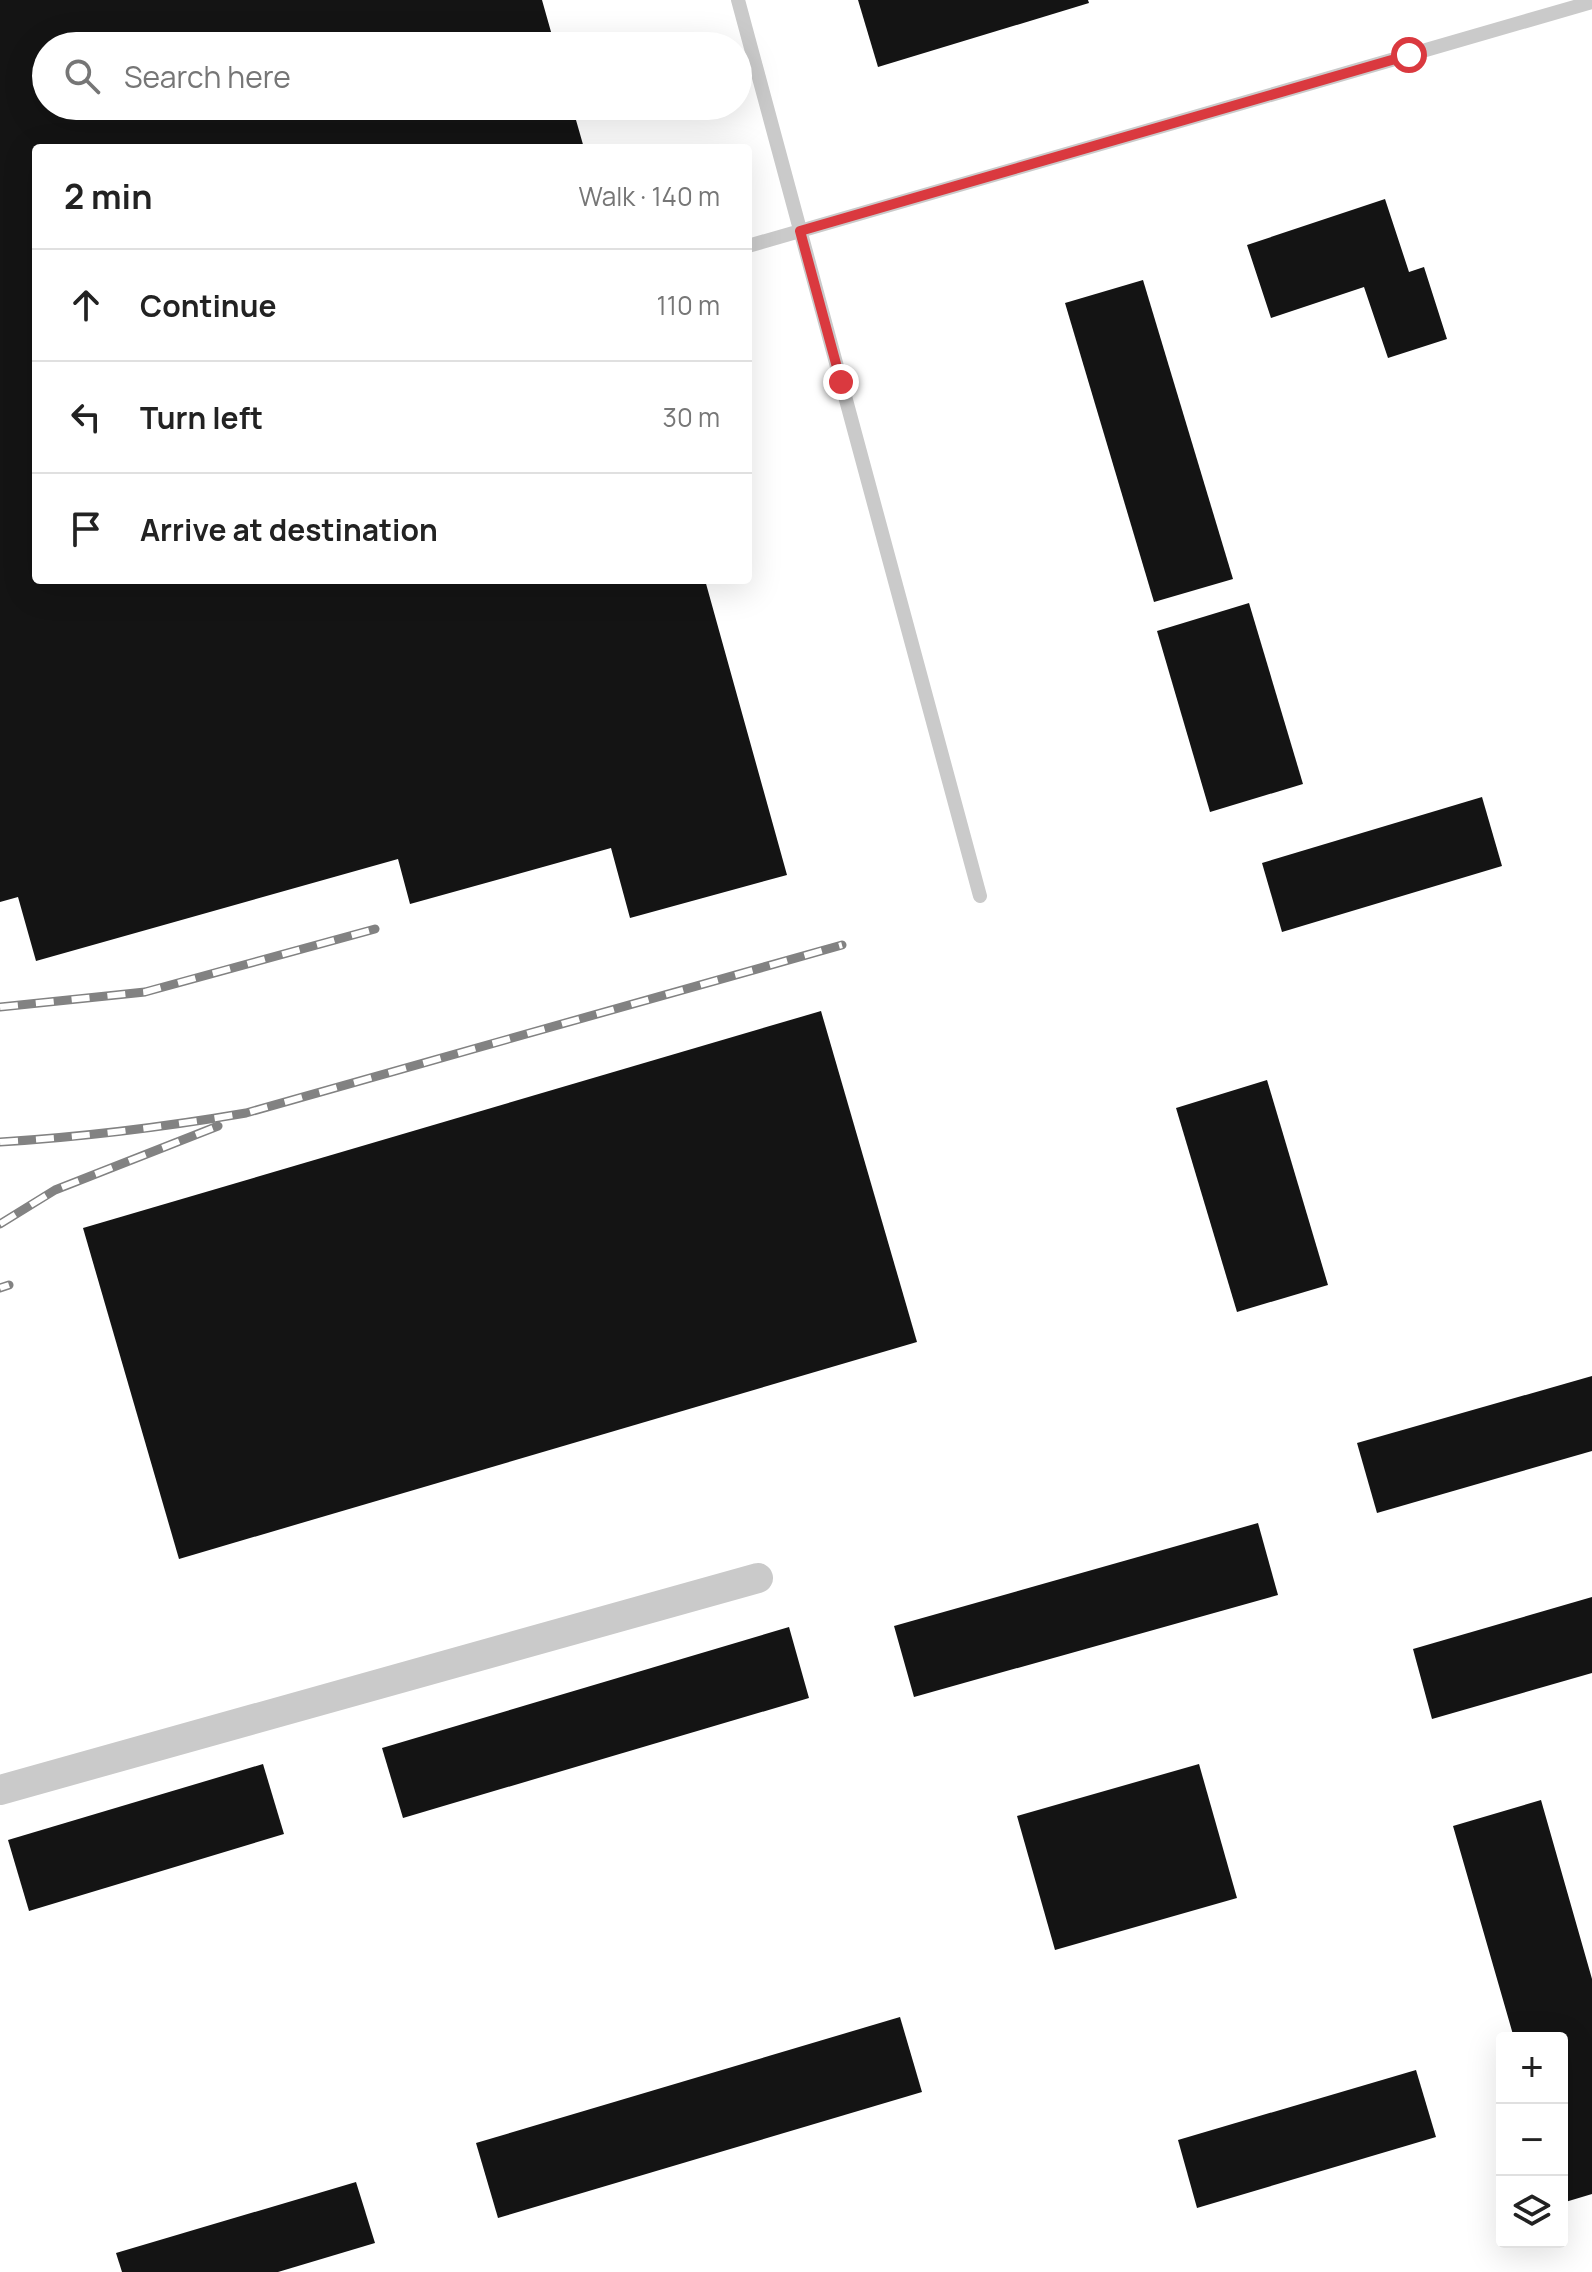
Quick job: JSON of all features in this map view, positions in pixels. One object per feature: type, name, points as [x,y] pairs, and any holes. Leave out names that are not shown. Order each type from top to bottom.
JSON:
[{"type":"street","points":[[0,1790],[758,1578]]},
{"type":"lane","points":[[738,0],[747,32]]},
{"type":"lane","points":[[752,245],[1592,2]]},
{"type":"lane","points":[[752,52],[980,896]]},
{"type":"building","points":[[0,0],[542,0],[551,32],[32,32],[32,120],[576,120],[583,144],[32,144],[32,584],[706,584],[787,875],[630,918],[611,848],[410,904],[398,859],[36,961],[18,897],[0,902]]},
{"type":"building","points":[[858,0],[1088,0],[1089,3],[878,67]]},
{"type":"building","points":[[1385,199],[1409,272],[1424,267],[1447,339],[1388,358],[1364,287],[1271,318],[1247,245]]},
{"type":"building","points":[[1143,280],[1233,579],[1154,602],[1065,303]]},
{"type":"building","points":[[1249,603],[1303,784],[1210,812],[1157,631]]},
{"type":"building","points":[[1482,797],[1502,866],[1282,932],[1262,863]]},
{"type":"building","points":[[821,1011],[917,1342],[179,1559],[83,1228]]},
{"type":"building","points":[[1267,1080],[1328,1285],[1237,1312],[1176,1108]]},
{"type":"building","points":[[1592,1376],[1592,1451],[1377,1513],[1357,1443]]},
{"type":"building","points":[[1258,1523],[1278,1595],[914,1697],[894,1626]]},
{"type":"building","points":[[1592,1597],[1592,1673],[1432,1719],[1413,1649]]},
{"type":"building","points":[[789,1627],[809,1698],[403,1818],[382,1748]]},
{"type":"building","points":[[263,1764],[284,1834],[29,1911],[8,1840]]},
{"type":"building","points":[[1199,1764],[1237,1898],[1055,1950],[1017,1816]]},
{"type":"building","points":[[1541,1800],[1592,1979],[1592,2194],[1568,2201],[1568,2032],[1512,2032],[1453,1826]]},
{"type":"building","points":[[900,2017],[922,2092],[498,2218],[476,2143]]},
{"type":"building","points":[[1416,2070],[1436,2137],[1197,2208],[1178,2140]]},
{"type":"building","points":[[356,2182],[375,2243],[278,2272],[122,2272],[116,2253]]},
{"type":"railway","points":[[0,1007],[145,992],[375,929]]},
{"type":"railway","points":[[0,1142],[123,1131],[246,1113],[842,945]]},
{"type":"railway","points":[[0,1224],[55,1190],[218,1126]]},
{"type":"railway","points":[[0,1288],[9,1285]]},
{"type":"route","points":[[841,382],[800,231],[1409,55]]}]
